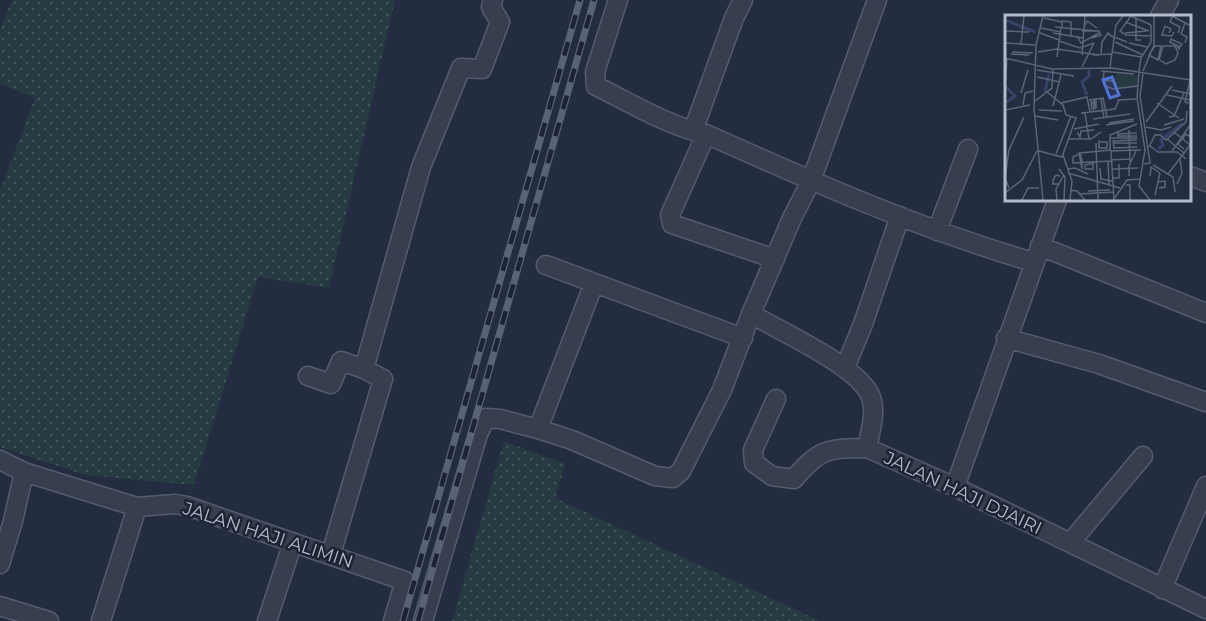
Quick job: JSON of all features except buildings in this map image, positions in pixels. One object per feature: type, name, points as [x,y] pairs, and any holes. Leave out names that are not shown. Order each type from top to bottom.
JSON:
[{"type":"street","points":[[364,369],[421,167],[440,117],[461,68],[482,69],[500,22],[491,8],[493,0]]},
{"type":"street","points":[[618,0],[596,72],[596,86],[811,181],[937,231],[970,243],[1036,254],[1206,313]]},
{"type":"street","points":[[743,0],[734,18],[699,133],[670,214],[672,224],[775,259]]},
{"type":"street","points":[[423,621],[484,420],[491,417],[572,440],[654,476],[673,478],[681,471],[717,400],[775,259],[811,181],[877,0]]},
{"type":"street","points":[[1161,15],[1169,0]]},
{"type":"street","points":[[937,231],[968,149]]},
{"type":"street","points":[[1191,176],[1206,182]]},
{"type":"street","points":[[955,487],[1006,338],[1057,201]]},
{"type":"street","points":[[845,368],[863,324],[900,216]]},
{"type":"street","points":[[546,266],[742,338]]},
{"type":"street","points":[[538,429],[594,283]]},
{"type":"street","name":"JALAN HAJI DJAIRI","points":[[751,315],[845,368],[870,394],[873,412],[867,448],[955,487],[1070,543],[1162,589],[1199,612]]},
{"type":"street","points":[[1006,338],[1099,364],[1206,402]]},
{"type":"street","points":[[308,376],[331,384],[341,361],[383,379],[331,554]]},
{"type":"street","points":[[776,399],[753,450],[754,463],[772,476],[794,479],[812,458],[838,448],[867,448]]},
{"type":"street","points":[[1070,543],[1143,456]]},
{"type":"street","name":"JALAN HAJI ALIMIN","points":[[0,460],[24,472],[137,507],[175,504],[187,506],[402,580]]},
{"type":"street","points":[[0,564],[24,472]]},
{"type":"street","points":[[1162,589],[1206,486]]},
{"type":"street","points":[[101,621],[137,507]]},
{"type":"street","points":[[267,621],[293,542]]},
{"type":"street","points":[[393,621],[402,580],[416,576],[436,576]]},
{"type":"street","points":[[0,606],[49,621]]},
{"type":"green space","points":[[12,0],[395,0],[329,288],[258,277],[194,485],[85,475],[0,447],[0,190],[35,98],[0,84],[0,30]]},
{"type":"green space","points":[[504,441],[565,464],[555,498],[820,621],[452,621]]},
{"type":"railway","points":[[403,621],[580,0]]},
{"type":"railway","points":[[418,621],[594,0]]}]
